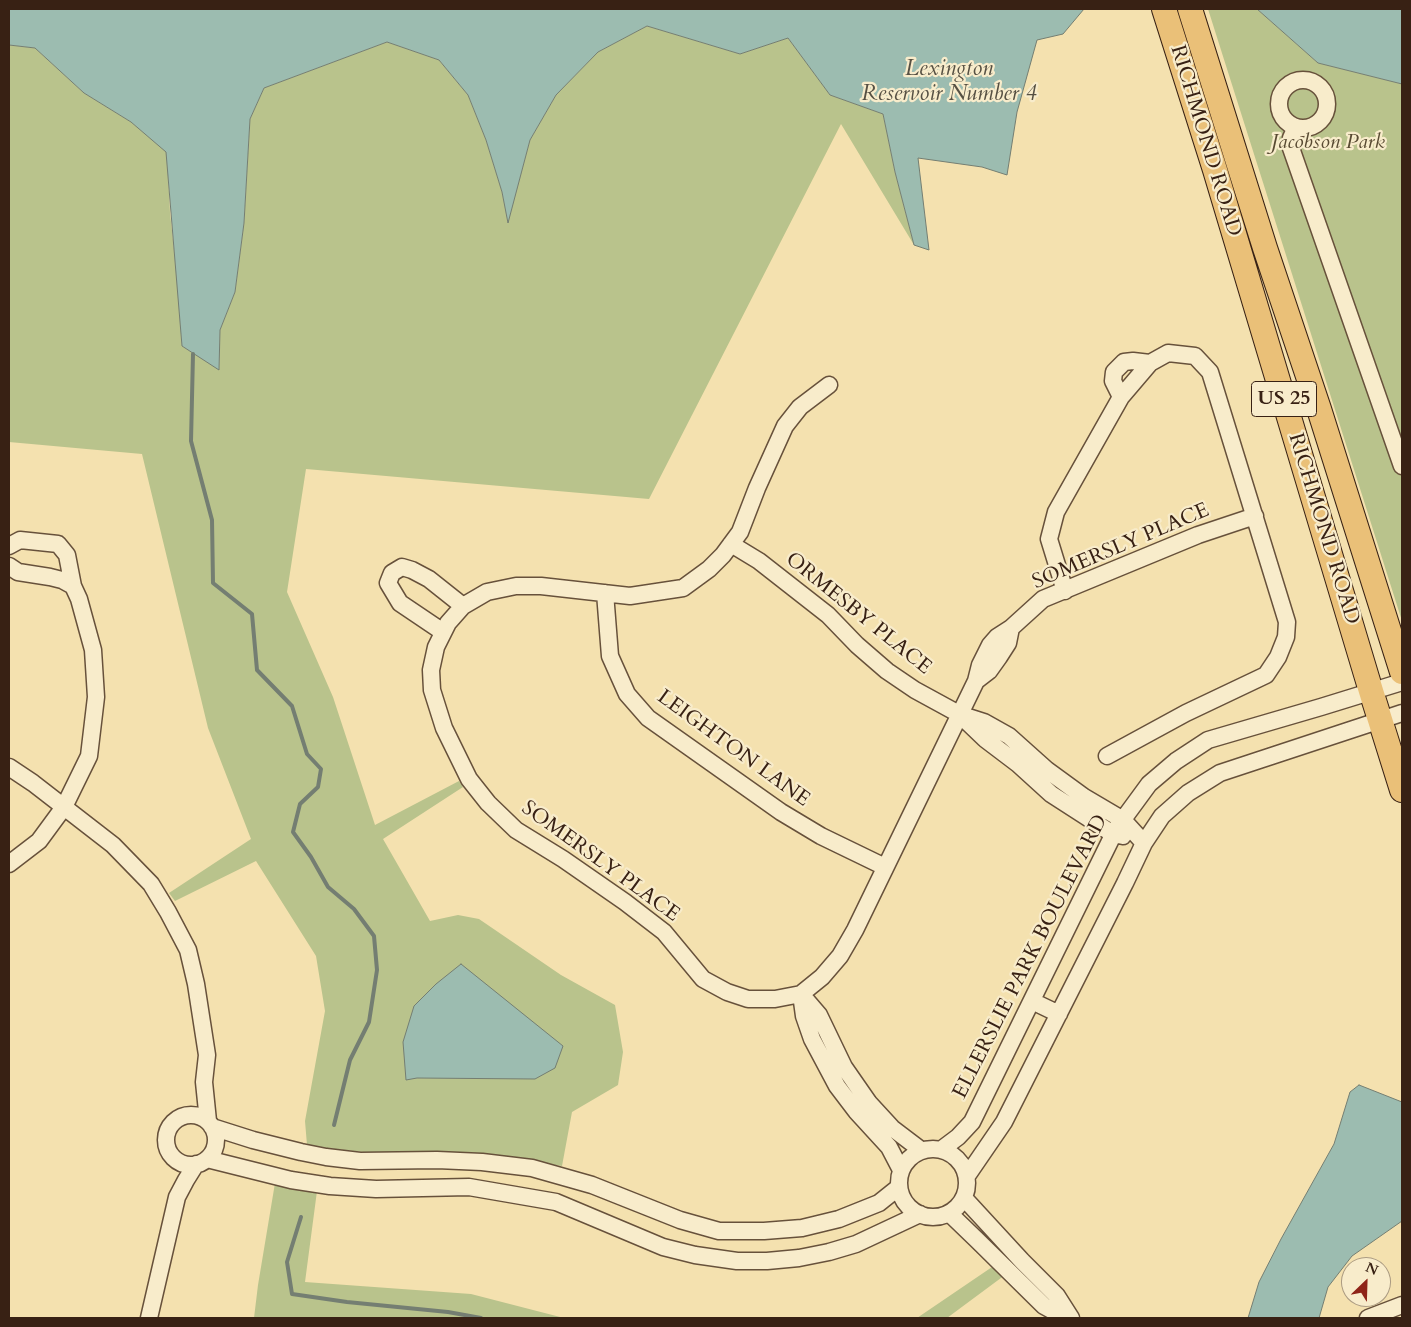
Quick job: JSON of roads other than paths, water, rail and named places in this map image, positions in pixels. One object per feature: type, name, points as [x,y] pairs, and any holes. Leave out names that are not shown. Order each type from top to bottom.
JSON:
[{"type":"highway","name":"RICHMOND ROAD","points":[[1164,9],[1215,170],[1371,691],[1392,717],[1402,790]]},
{"type":"highway","name":"RICHMOND ROAD","points":[[1190,9],[1402,672]]},
{"type":"street","points":[[1296,127],[1291,138],[1291,148],[1401,460]]},
{"type":"street","points":[[1065,591],[1049,539],[1056,512],[1121,397],[1150,363],[1168,353],[1195,356],[1210,372],[1287,622],[1286,637],[1278,657],[1266,675],[1186,713],[1107,756]]},
{"type":"street","name":"SOMERSLY PLACE","points":[[829,385],[800,407],[785,426],[757,488],[740,532],[724,555],[709,569],[683,588],[630,596],[541,586],[516,586],[487,592],[463,606],[448,623],[436,647],[431,670],[432,690],[444,728],[469,779],[488,803],[516,830],[625,902],[664,932],[703,979],[728,992],[748,999],[775,999],[801,994],[822,977],[840,956],[976,681],[990,671],[1008,643],[1011,628],[1043,599],[1198,535],[1255,516]]},
{"type":"street","points":[[9,546],[20,540],[58,544],[67,555],[73,586],[93,650],[96,697],[89,756],[64,807],[39,841],[9,864]]},
{"type":"street","name":"ORMESBY PLACE","points":[[731,544],[759,561],[828,615],[857,645],[887,671],[915,690],[959,714],[984,722],[1009,736],[1047,770],[1118,827],[1144,843]]},
{"type":"street","points":[[9,566],[18,572],[62,580],[73,586]]},
{"type":"street","points":[[443,632],[400,603],[388,583],[392,573],[402,567],[412,570],[428,579],[463,606]]},
{"type":"street","name":"LEIGHTON LANE","points":[[605,593],[610,656],[627,694],[648,718],[781,812],[821,836],[885,867]]},
{"type":"street","name":"ELLERSLIE PARK BOULEVARD","points":[[942,1150],[972,1122],[1118,827],[1149,784],[1176,761],[1208,740],[1402,682]]},
{"type":"street","points":[[967,1176],[1004,1122],[1144,843],[1162,816],[1188,792],[1220,773],[1392,717]]},
{"type":"street","points":[[9,767],[33,783],[113,845],[150,884],[168,912],[188,950],[208,1055],[204,1082],[210,1124],[215,1133],[216,1140],[212,1154],[186,1180],[177,1197]]},
{"type":"street","points":[[801,994],[819,1015],[844,1067],[869,1103],[892,1128],[921,1150]]},
{"type":"street","points":[[801,994],[804,1016],[812,1039],[837,1086],[856,1111],[889,1147],[901,1170]]},
{"type":"street","points":[[1032,1001],[1058,1014]]},
{"type":"street","points":[[184,1116],[204,1082]]},
{"type":"street","points":[[899,1187],[879,1203],[839,1220],[802,1228],[764,1231],[719,1231],[680,1220],[592,1185],[532,1168],[482,1162],[437,1160],[360,1161],[326,1157],[252,1140],[210,1124],[201,1117],[193,1115],[178,1119],[172,1124],[166,1137],[169,1151],[180,1162],[188,1164],[202,1162],[291,1180],[321,1184],[376,1189],[469,1187],[556,1202],[663,1247],[695,1255],[737,1261],[798,1258],[829,1252],[856,1244],[920,1214]]},
{"type":"street","points":[[935,1148],[942,1150],[951,1153],[964,1167],[967,1176],[967,1187],[964,1198],[958,1207],[949,1214],[929,1217],[910,1208],[902,1199],[899,1178],[901,1170],[912,1155],[921,1150],[935,1148]]},
{"type":"street","points":[[149,1318],[177,1197],[177,1176],[174,1157]]},
{"type":"street","points":[[321,1184],[326,1157]]},
{"type":"street","points":[[560,1204],[567,1178]]},
{"type":"street","points":[[964,1198],[1057,1296],[1071,1318]]},
{"type":"street","points":[[949,1214],[1044,1306],[1066,1318]]},
{"type":"street","points":[[720,1259],[724,1231]]},
{"type":"street","points":[[1010,1273],[1022,1261]]},
{"type":"street","points":[[1368,1318],[1402,1305]]},
{"type":"water","name":"Lexington Reservoir Number 4","points":[[9,9],[1084,9],[1063,34],[1037,40],[1017,112],[1007,175],[982,167],[918,158],[929,250],[914,245],[895,172],[883,114],[830,95],[788,38],[740,54],[647,26],[598,52],[556,95],[530,140],[508,223],[502,192],[486,140],[468,95],[439,60],[387,42],[264,88],[250,119],[244,223],[235,292],[220,330],[219,370],[182,346],[166,152],[131,122],[84,93],[35,48],[9,45]]},
{"type":"water","points":[[1257,9],[1402,9],[1402,84],[1318,63]]},
{"type":"water","points":[[461,964],[563,1046],[555,1068],[535,1079],[417,1078],[406,1080],[403,1042],[414,1006],[436,984]]},
{"type":"water","points":[[1359,1085],[1402,1102],[1402,1221],[1351,1257],[1341,1257],[1341,1270],[1328,1287],[1319,1318],[1248,1318],[1259,1282],[1334,1144],[1350,1092]]},
{"type":"waterway","points":[[193,354],[191,441],[212,520],[213,583],[252,614],[257,670],[292,706],[307,754],[321,769],[318,787],[300,804],[293,832],[311,857],[328,887],[354,909],[374,936],[377,970],[369,1022],[350,1060],[334,1125]]},
{"type":"waterway","points":[[301,1217],[287,1262],[292,1294],[347,1302],[448,1312],[481,1318]]},
{"type":"park label","name":"Jacobson Park","points":[[1328,143]]}]
